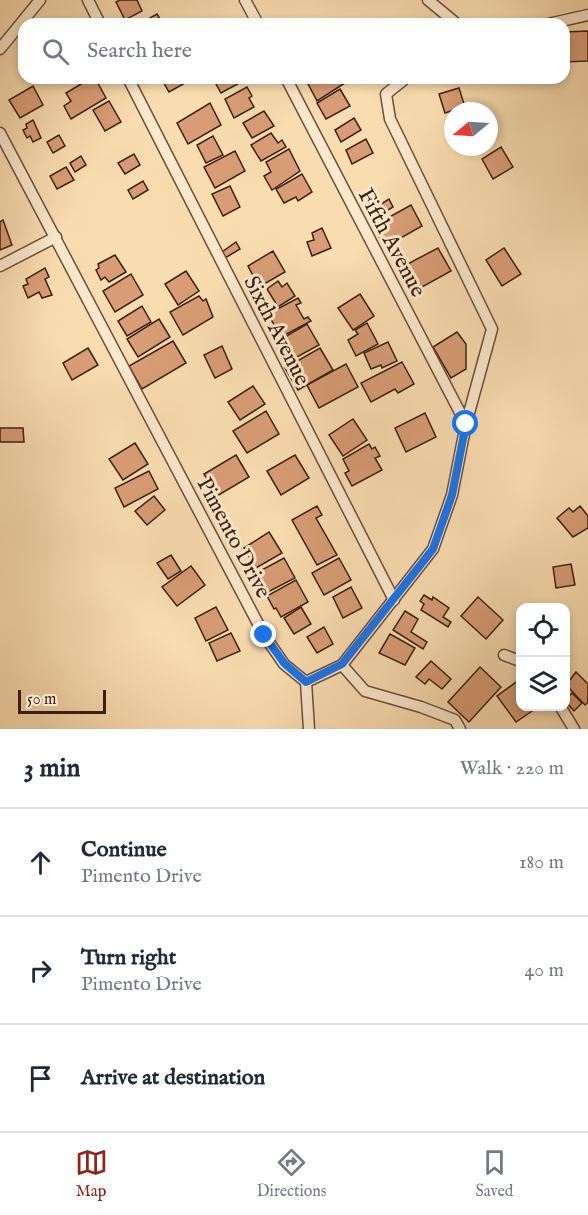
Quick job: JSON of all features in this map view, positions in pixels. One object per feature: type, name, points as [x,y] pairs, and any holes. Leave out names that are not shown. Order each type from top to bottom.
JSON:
[{"type":"street","points":[[25,18],[40,0]]},
{"type":"street","points":[[88,0],[97,18]]},
{"type":"street","points":[[245,0],[255,18]]},
{"type":"street","points":[[428,0],[450,18]]},
{"type":"street","points":[[570,19],[588,15]]},
{"type":"street","points":[[0,49],[18,27]]},
{"type":"street","name":"Sixth Avenue","points":[[131,84],[394,600]]},
{"type":"street","name":"Fifth Avenue","points":[[289,84],[466,424]]},
{"type":"street","points":[[309,729],[306,682],[342,664],[433,549],[452,495],[466,424],[492,329],[390,119],[386,94],[398,84]]},
{"type":"street","name":"Pimento Drive","points":[[0,133],[264,635],[284,663],[306,682]]},
{"type":"street","points":[[0,266],[56,237]]},
{"type":"street","points":[[504,655],[516,660]]},
{"type":"street","points":[[342,664],[365,691],[421,707],[455,720],[460,729]]},
{"type":"street","points":[[563,711],[574,729]]},
{"type":"building","points":[[137,0],[142,11],[124,18],[116,2]]},
{"type":"building","points":[[588,31],[588,61],[570,62],[570,32]]},
{"type":"building","points":[[81,84],[98,84],[106,98],[71,119],[64,106],[71,101],[66,93]]},
{"type":"building","points":[[164,84],[183,84],[169,92]]},
{"type":"building","points":[[216,84],[238,84],[221,93]]},
{"type":"building","points":[[308,84],[343,84],[317,101]]},
{"type":"building","points":[[33,86],[43,105],[20,118],[9,100]]},
{"type":"building","points":[[247,87],[254,107],[234,118],[225,99]]},
{"type":"building","points":[[459,88],[463,102],[444,102],[444,110],[439,94]]},
{"type":"building","points":[[340,89],[350,106],[326,119],[317,103]]},
{"type":"building","points":[[109,101],[121,122],[105,131],[93,110]]},
{"type":"building","points":[[210,103],[221,125],[188,144],[177,123]]},
{"type":"building","points":[[264,111],[274,126],[252,138],[243,123]]},
{"type":"building","points":[[354,118],[361,130],[341,142],[335,130]]},
{"type":"building","points":[[33,120],[41,138],[33,142],[30,136],[27,138],[23,130],[27,128],[26,124]]},
{"type":"building","points":[[271,133],[278,143],[282,140],[286,147],[261,161],[251,145]]},
{"type":"building","points":[[59,135],[65,146],[53,153],[47,142]]},
{"type":"building","points":[[213,136],[223,155],[206,163],[197,145]]},
{"type":"building","points":[[366,139],[373,153],[352,164],[346,150]]},
{"type":"building","points":[[501,147],[513,167],[493,179],[482,159],[487,156],[498,156],[498,149]]},
{"type":"building","points":[[289,149],[300,171],[272,190],[264,176],[271,172],[266,162]]},
{"type":"building","points":[[235,151],[245,171],[215,188],[204,167]]},
{"type":"building","points":[[134,154],[140,165],[125,174],[118,163]]},
{"type":"building","points":[[81,156],[86,165],[75,172],[70,163]]},
{"type":"building","points":[[66,167],[74,180],[57,189],[50,176]]},
{"type":"building","points":[[302,174],[312,192],[298,201],[296,197],[284,203],[276,189]]},
{"type":"building","points":[[143,181],[148,190],[133,199],[128,190]]},
{"type":"building","points":[[230,186],[240,207],[223,216],[212,194]]},
{"type":"building","points":[[389,199],[393,207],[377,217],[373,209]]},
{"type":"building","points":[[411,205],[422,226],[385,247],[373,226]]},
{"type":"building","points":[[3,220],[12,245],[0,250],[0,222]]},
{"type":"building","points":[[322,228],[331,248],[312,256],[307,242],[314,240],[312,233]]},
{"type":"building","points":[[236,242],[240,249],[225,258],[222,252]]},
{"type":"building","points":[[438,248],[451,271],[413,292],[400,268]]},
{"type":"building","points":[[504,248],[521,274],[502,286],[486,260]]},
{"type":"building","points":[[273,251],[285,272],[259,287],[248,266]]},
{"type":"building","points":[[115,255],[126,272],[109,282],[105,277],[101,280],[96,270],[99,268],[98,264]]},
{"type":"building","points":[[45,268],[49,277],[45,279],[52,295],[42,298],[39,292],[28,298],[23,286],[28,284],[26,279]]},
{"type":"building","points":[[186,271],[199,291],[178,305],[165,284]]},
{"type":"building","points":[[131,274],[143,295],[115,312],[103,291]]},
{"type":"building","points":[[278,281],[282,287],[287,283],[295,296],[278,307],[267,289]]},
{"type":"building","points":[[360,294],[374,316],[353,330],[338,308]]},
{"type":"building","points":[[199,296],[203,301],[206,299],[213,317],[183,335],[170,312]]},
{"type":"building","points":[[298,298],[301,303],[296,305],[304,319],[308,317],[311,321],[281,337],[268,314]]},
{"type":"building","points":[[142,306],[151,322],[127,336],[118,321]]},
{"type":"building","points":[[159,319],[170,337],[138,357],[127,339]]},
{"type":"building","points":[[367,323],[378,344],[356,356],[348,340],[358,334],[355,330]]},
{"type":"building","points":[[307,324],[319,345],[295,358],[283,338]]},
{"type":"building","points":[[457,332],[466,344],[466,369],[451,378],[433,347]]},
{"type":"building","points":[[173,341],[186,363],[142,389],[129,366]]},
{"type":"building","points":[[388,342],[397,361],[382,368],[381,365],[371,369],[364,353]]},
{"type":"building","points":[[222,346],[232,369],[215,378],[204,355]]},
{"type":"building","points":[[88,348],[98,365],[72,380],[63,363]]},
{"type":"building","points":[[320,348],[333,370],[298,390],[285,368]]},
{"type":"building","points":[[402,362],[414,384],[398,393],[395,389],[371,402],[361,383]]},
{"type":"building","points":[[346,364],[358,387],[319,408],[307,385]]},
{"type":"building","points":[[253,386],[265,404],[240,420],[228,402]]},
{"type":"building","points":[[266,411],[279,434],[247,453],[233,431]]},
{"type":"building","points":[[425,413],[436,437],[406,452],[395,428]]},
{"type":"building","points":[[353,419],[367,440],[343,456],[329,435]]},
{"type":"building","points":[[0,428],[23,428],[24,442],[0,442]]},
{"type":"building","points":[[135,443],[148,464],[123,480],[109,459]]},
{"type":"building","points":[[369,444],[372,449],[375,447],[380,456],[375,458],[382,470],[352,486],[345,473],[349,471],[343,459]]},
{"type":"building","points":[[236,455],[249,477],[217,496],[204,474]]},
{"type":"building","points":[[295,455],[309,478],[281,495],[267,471]]},
{"type":"building","points":[[149,471],[158,489],[124,507],[115,488]]},
{"type":"building","points":[[154,496],[165,510],[147,525],[135,511]]},
{"type":"building","points":[[317,506],[322,515],[316,518],[337,555],[317,565],[292,520]]},
{"type":"building","points":[[580,506],[588,516],[588,528],[573,537],[557,518],[569,508],[573,512]]},
{"type":"building","points":[[269,532],[282,553],[256,568],[244,548]]},
{"type":"building","points":[[171,555],[181,571],[168,579],[157,563]]},
{"type":"building","points":[[284,558],[295,578],[266,593],[258,572]]},
{"type":"building","points":[[339,558],[351,580],[324,595],[312,573]]},
{"type":"building","points":[[571,564],[575,585],[556,588],[553,567]]},
{"type":"building","points":[[191,566],[205,585],[177,606],[162,587]]},
{"type":"building","points":[[296,580],[308,602],[281,617],[267,596]]},
{"type":"building","points":[[351,587],[362,608],[343,618],[333,597]]},
{"type":"building","points":[[424,595],[432,600],[433,597],[449,608],[443,617],[451,622],[448,627],[421,610],[424,604],[420,601]]},
{"type":"building","points":[[478,597],[503,620],[486,639],[461,616]]},
{"type":"building","points":[[216,607],[228,630],[206,641],[195,618]]},
{"type":"building","points":[[301,607],[311,624],[294,634],[284,618]]},
{"type":"building","points":[[405,611],[418,619],[411,632],[427,642],[423,649],[393,630]]},
{"type":"building","points":[[324,627],[333,644],[317,653],[307,637]]},
{"type":"building","points":[[231,633],[240,651],[217,661],[209,643]]},
{"type":"building","points":[[390,634],[415,648],[405,665],[379,653]]},
{"type":"building","points":[[431,661],[451,679],[442,689],[429,679],[425,684],[416,677]]},
{"type":"building","points":[[480,667],[501,687],[469,722],[448,702]]},
{"type":"building","points":[[576,672],[588,684],[588,702],[585,705],[570,689],[570,680]]},
{"type":"building","points":[[516,682],[516,711],[532,711],[516,722],[497,696]]},
{"type":"building","points":[[572,693],[582,703],[574,711],[570,706]]},
{"type":"route","points":[[264,635],[284,663],[306,682],[342,664],[433,549],[452,495],[466,424]]}]
